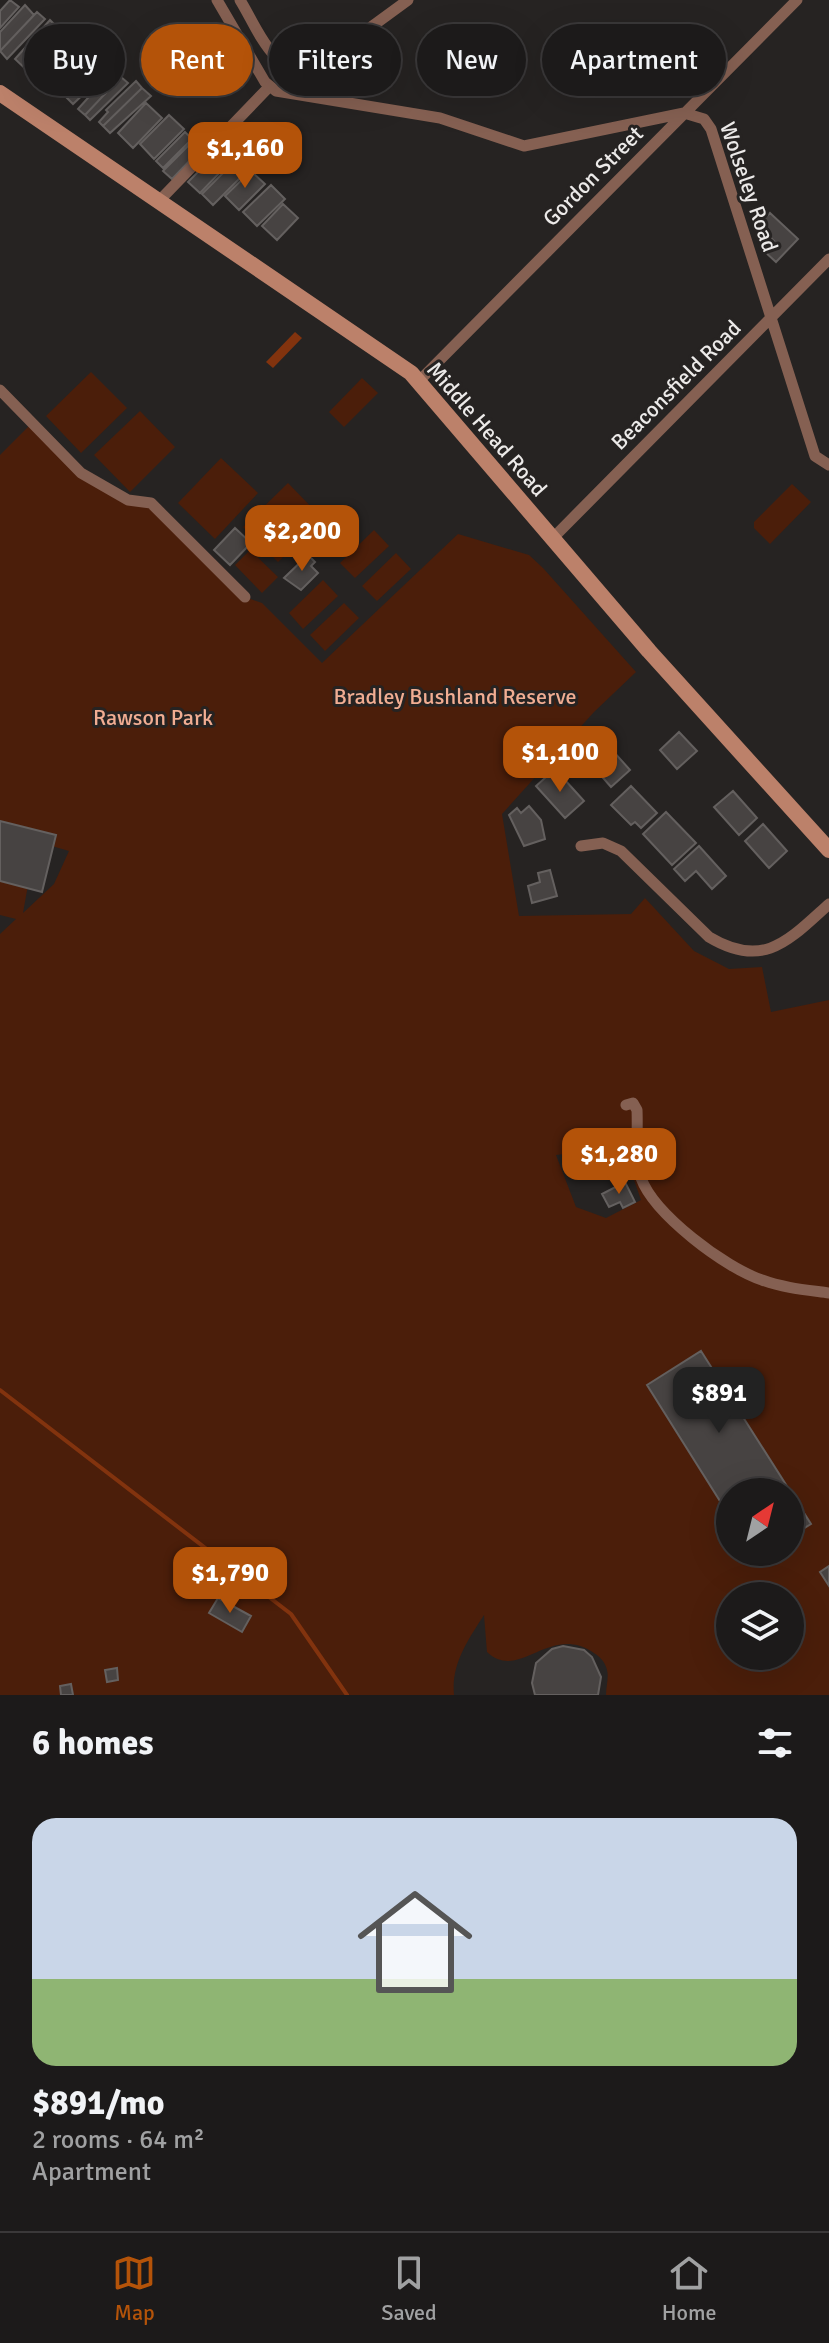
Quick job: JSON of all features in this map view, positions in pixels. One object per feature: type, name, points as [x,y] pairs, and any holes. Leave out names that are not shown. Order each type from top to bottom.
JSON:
[{"type":"street","points":[[159,201],[269,87],[217,0]]},
{"type":"street","points":[[240,0],[280,64],[296,71],[315,68],[408,0]]},
{"type":"street","name":"Gordon Street","points":[[419,381],[797,0]]},
{"type":"street","name":"Middle Head Road","points":[[0,93],[401,365],[419,381],[649,651],[829,850]]},
{"type":"street","points":[[303,96],[440,118],[524,146],[684,113]]},
{"type":"street","name":"Wolseley Road","points":[[684,113],[704,119],[711,129],[815,456],[829,465]]},
{"type":"street","name":"Beaconsfield Road","points":[[552,539],[829,259]]},
{"type":"street","points":[[0,390],[81,473],[128,500],[151,503],[245,597]]},
{"type":"street","points":[[581,846],[603,843],[621,851],[709,937],[727,948],[755,952],[780,946],[829,904]]},
{"type":"street","points":[[626,1105],[633,1103],[637,1110],[640,1176],[651,1199],[674,1222],[729,1265],[762,1281],[829,1293]]},
{"type":"green space","points":[[91,372],[127,408],[81,453],[46,416]]},
{"type":"green space","points":[[362,378],[378,393],[344,427],[329,412]]},
{"type":"green space","points":[[140,411],[175,447],[130,492],[94,455]]},
{"type":"green space","points":[[32,423],[81,473],[128,500],[151,503],[245,597],[262,603],[322,663],[458,534],[529,555],[543,568],[636,672],[594,712],[502,814],[519,916],[631,914],[645,898],[694,951],[729,969],[762,967],[771,1012],[829,1000],[829,1695],[606,1695],[608,1676],[605,1664],[594,1653],[575,1645],[561,1644],[523,1658],[499,1660],[487,1652],[484,1615],[458,1663],[454,1695],[0,1695],[0,934],[16,919],[0,915],[0,878],[28,885],[23,913],[54,884],[69,851],[0,831],[0,455]],"holes":[[[632,1135],[633,1177],[641,1200],[606,1218],[576,1207],[556,1155]]]},
{"type":"green space","points":[[221,458],[258,493],[215,539],[178,503]]},
{"type":"green space","points":[[288,483],[323,519],[278,562],[243,527]]},
{"type":"green space","points":[[792,484],[811,502],[770,544],[754,528],[754,522]]},
{"type":"green space","points":[[374,530],[389,546],[355,578],[340,563]]},
{"type":"green space","points":[[250,550],[278,577],[262,593],[235,565]]},
{"type":"green space","points":[[396,553],[411,569],[377,601],[362,586]]},
{"type":"green space","points":[[323,580],[338,596],[303,629],[289,613]]},
{"type":"green space","points":[[344,603],[359,618],[325,651],[310,635]]},
{"type":"shaded area","points":[[295,332],[302,338],[273,368],[266,362]]},
{"type":"building","points":[[10,0],[19,7],[0,28],[0,11]]},
{"type":"building","points":[[25,5],[34,15],[0,51],[0,32]]},
{"type":"building","points":[[37,12],[45,19],[40,24],[26,24]]},
{"type":"building","points":[[24,26],[24,41],[7,59],[0,51]]},
{"type":"building","points":[[24,49],[24,67],[15,59]]},
{"type":"building","points":[[136,81],[141,87],[103,126],[99,122],[108,112],[106,110],[120,96],[125,96],[125,92]]},
{"type":"building","points":[[141,89],[141,96],[151,96],[110,133],[103,126]]},
{"type":"building","points":[[65,96],[82,96],[73,104]]},
{"type":"building","points":[[90,96],[103,96],[85,115],[78,109]]},
{"type":"building","points":[[103,96],[115,96],[90,120],[85,115]]},
{"type":"building","points":[[146,103],[162,118],[133,148],[118,133]]},
{"type":"building","points":[[169,115],[184,129],[154,159],[140,144]]},
{"type":"building","points":[[185,132],[192,139],[163,168],[156,161]]},
{"type":"building","points":[[192,142],[200,150],[172,179],[163,171]]},
{"type":"building","points":[[218,152],[229,163],[200,193],[188,182]]},
{"type":"building","points":[[235,161],[246,172],[213,205],[202,194]]},
{"type":"building","points":[[251,171],[265,184],[239,210],[225,196]]},
{"type":"building","points":[[271,185],[285,199],[257,226],[243,212]]},
{"type":"building","points":[[283,204],[298,218],[277,240],[262,226]]},
{"type":"building","points":[[770,213],[798,239],[776,262],[764,251],[774,241],[758,225]]},
{"type":"building","points":[[235,528],[251,543],[230,565],[214,550]]},
{"type":"building","points":[[308,555],[315,562],[311,566],[318,573],[301,590],[284,578]]},
{"type":"building","points":[[596,732],[630,770],[611,787],[577,748]]},
{"type":"building","points":[[679,732],[697,751],[677,769],[660,750]]},
{"type":"building","points":[[555,769],[584,801],[565,818],[536,786]]},
{"type":"building","points":[[631,786],[657,813],[641,828],[635,822],[631,825],[611,805]]},
{"type":"building","points":[[733,791],[757,818],[739,835],[714,807]]},
{"type":"building","points":[[529,806],[541,820],[545,839],[524,846],[509,815],[517,808],[521,813]]},
{"type":"building","points":[[666,812],[696,843],[672,865],[643,834]]},
{"type":"building","points":[[0,821],[56,835],[42,892],[0,881]]},
{"type":"building","points":[[763,824],[787,851],[769,868],[745,841]]},
{"type":"building","points":[[699,846],[726,876],[712,889],[696,871],[685,881],[674,869]]},
{"type":"building","points":[[550,870],[557,896],[532,903],[528,886],[540,882],[538,873]]},
{"type":"building","points":[[603,1153],[610,1174],[598,1178],[596,1171],[584,1175],[579,1160]]},
{"type":"building","points":[[625,1182],[635,1202],[623,1208],[620,1202],[609,1207],[602,1194]]},
{"type":"building","points":[[701,1351],[782,1478],[716,1478],[716,1495],[647,1385]]},
{"type":"building","points":[[804,1513],[811,1524],[804,1528]]},
{"type":"building","points":[[829,1566],[829,1586],[820,1572]]},
{"type":"building","points":[[218,1598],[251,1616],[242,1632],[209,1613]]},
{"type":"building","points":[[563,1646],[584,1650],[592,1657],[601,1677],[598,1695],[535,1695],[532,1683],[536,1663],[552,1649]]},
{"type":"building","points":[[117,1668],[118,1680],[107,1682],[105,1670]]},
{"type":"building","points":[[71,1684],[73,1695],[61,1695],[60,1686]]},
{"type":"waterway","points":[[0,1390],[291,1614],[347,1695]]},
{"type":"park label","name":"Bradley Bushland Reserve","points":[[455,696]]},
{"type":"park label","name":"Rawson Park","points":[[153,717]]}]
